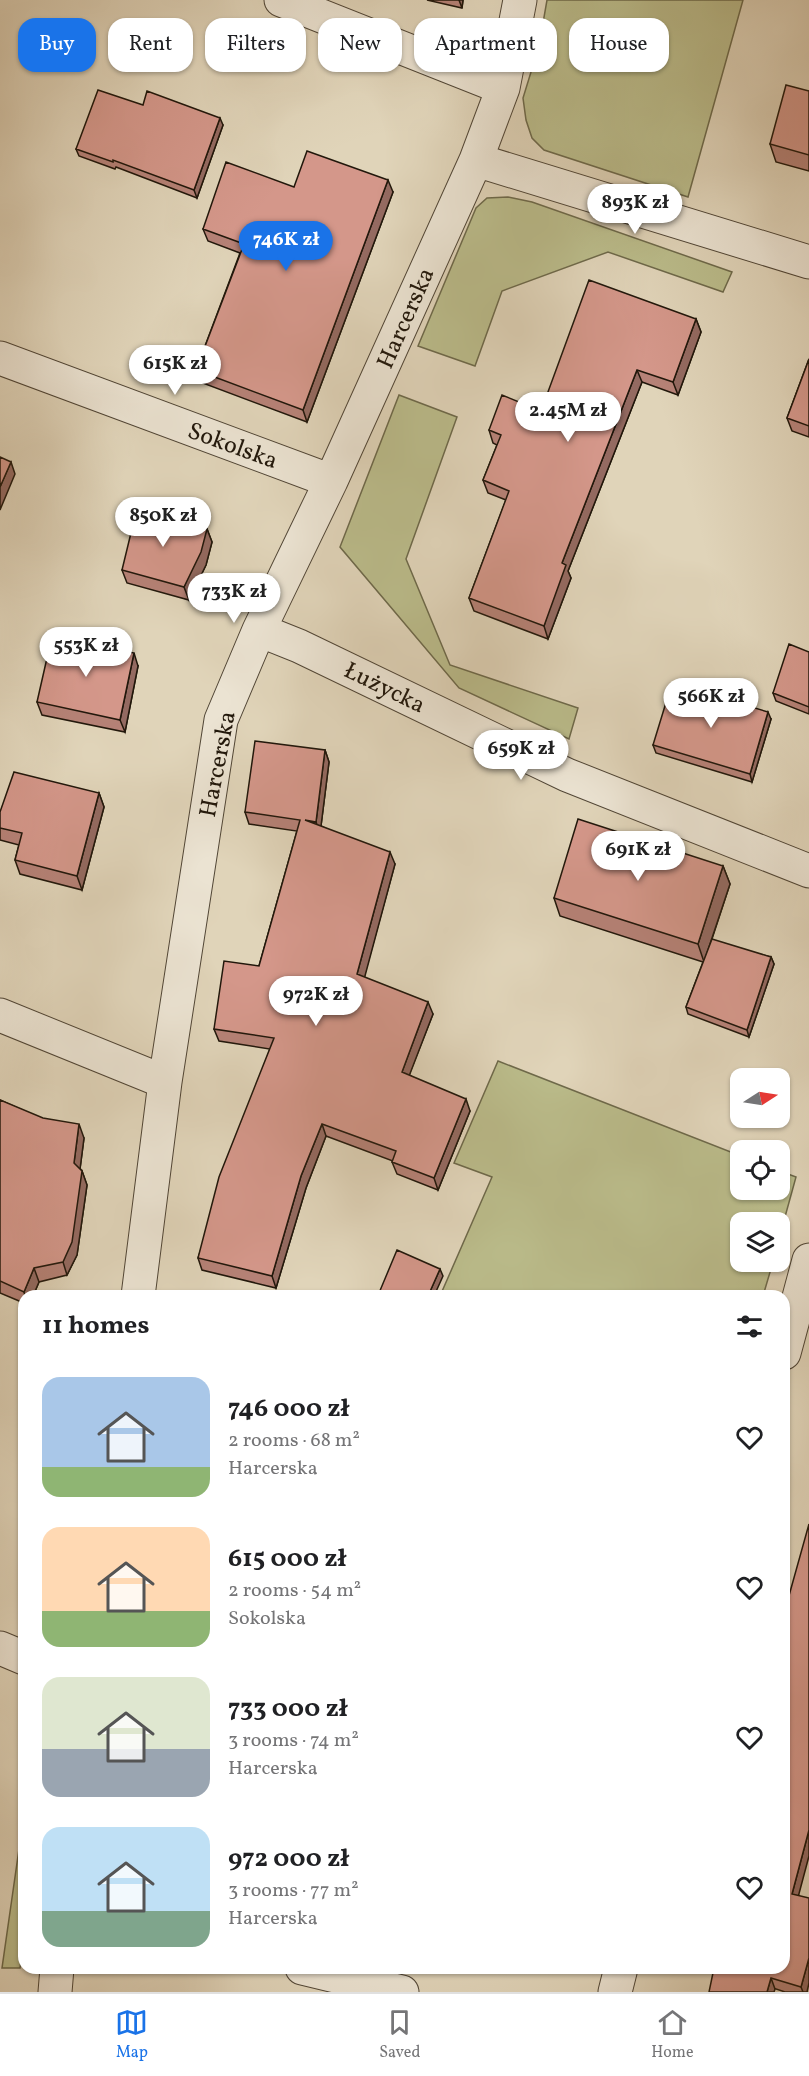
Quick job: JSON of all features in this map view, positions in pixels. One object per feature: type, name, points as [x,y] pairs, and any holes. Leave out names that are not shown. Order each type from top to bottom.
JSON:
[{"type":"street","points":[[281,0],[503,88]]},
{"type":"street","name":"Harcerska","points":[[139,1290],[165,1082],[221,720],[259,630],[331,481],[476,160],[503,88],[520,0]]},
{"type":"street","points":[[476,160],[809,262]]},
{"type":"street","name":"Sokolska","points":[[0,358],[331,481]]},
{"type":"street","name":"Łużycka","points":[[259,630],[299,646],[567,775],[809,871]]},
{"type":"street","points":[[0,1015],[165,1082]]},
{"type":"street","points":[[790,1331],[809,1260]]},
{"type":"street","points":[[0,1648],[18,1656]]},
{"type":"street","points":[[55,1992],[56,1974]]},
{"type":"street","points":[[327,1974],[402,1992]]},
{"type":"street","points":[[615,1992],[620,1974]]},
{"type":"green space","points":[[547,0],[743,0],[688,197],[544,150],[532,138],[526,120],[523,98],[531,72],[557,72],[557,18],[544,18]]},
{"type":"green space","points":[[508,197],[532,202],[732,272],[723,292],[608,252],[502,291],[475,366],[418,346],[476,208],[487,198]]},
{"type":"green space","points":[[399,395],[457,417],[406,559],[450,665],[578,708],[569,739],[459,688],[340,547]]},
{"type":"green space","points":[[498,1061],[730,1152],[730,1200],[790,1200],[786,1212],[730,1212],[730,1272],[770,1272],[765,1290],[443,1290],[492,1177],[454,1163]]},
{"type":"green space","points":[[790,1175],[796,1177],[790,1199]]},
{"type":"green space","points":[[18,1856],[18,1968],[2,1968]]},
{"type":"building","points":[[786,85],[809,91],[809,155],[770,144]]},
{"type":"building","points":[[98,90],[143,105],[147,91],[220,118],[194,190],[76,149]]},
{"type":"building","points":[[307,151],[388,180],[303,410],[196,370],[244,244],[203,229],[226,162],[294,187]]},
{"type":"building","points":[[589,280],[696,319],[673,382],[637,370],[562,563],[566,565],[544,626],[469,598],[509,491],[483,480],[501,435],[489,430],[502,395],[541,411]]},
{"type":"building","points":[[809,359],[809,426],[787,418]]},
{"type":"building","points":[[0,457],[11,462],[0,487]]},
{"type":"building","points":[[137,508],[176,518],[176,522],[207,529],[201,552],[184,587],[122,570]]},
{"type":"building","points":[[52,636],[134,653],[120,720],[37,702]]},
{"type":"building","points":[[789,644],[809,652],[809,707],[773,693]]},
{"type":"building","points":[[672,683],[768,712],[750,774],[653,745]]},
{"type":"building","points":[[255,741],[325,750],[316,822],[305,820],[390,852],[357,974],[428,1002],[402,1072],[466,1099],[434,1178],[392,1162],[396,1151],[322,1124],[301,1176],[272,1276],[198,1258],[219,1177],[274,1038],[214,1029],[224,961],[259,966],[300,820],[245,812]]},
{"type":"building","points":[[14,772],[99,793],[77,876],[15,860],[22,833],[0,828],[0,812]]},
{"type":"building","points":[[578,819],[723,866],[698,944],[554,898]]},
{"type":"building","points":[[712,939],[771,957],[747,1030],[686,1007]]},
{"type":"building","points":[[0,1100],[43,1118],[79,1124],[74,1163],[82,1171],[72,1242],[63,1262],[34,1268],[25,1290],[0,1281]]},
{"type":"building","points":[[397,1250],[440,1269],[431,1290],[380,1290]]},
{"type":"building","points":[[809,1524],[809,1830],[792,1894],[809,1898],[809,1958],[801,1987],[771,1978],[767,1992],[709,1992],[713,1974],[790,1974],[790,1592]]}]
